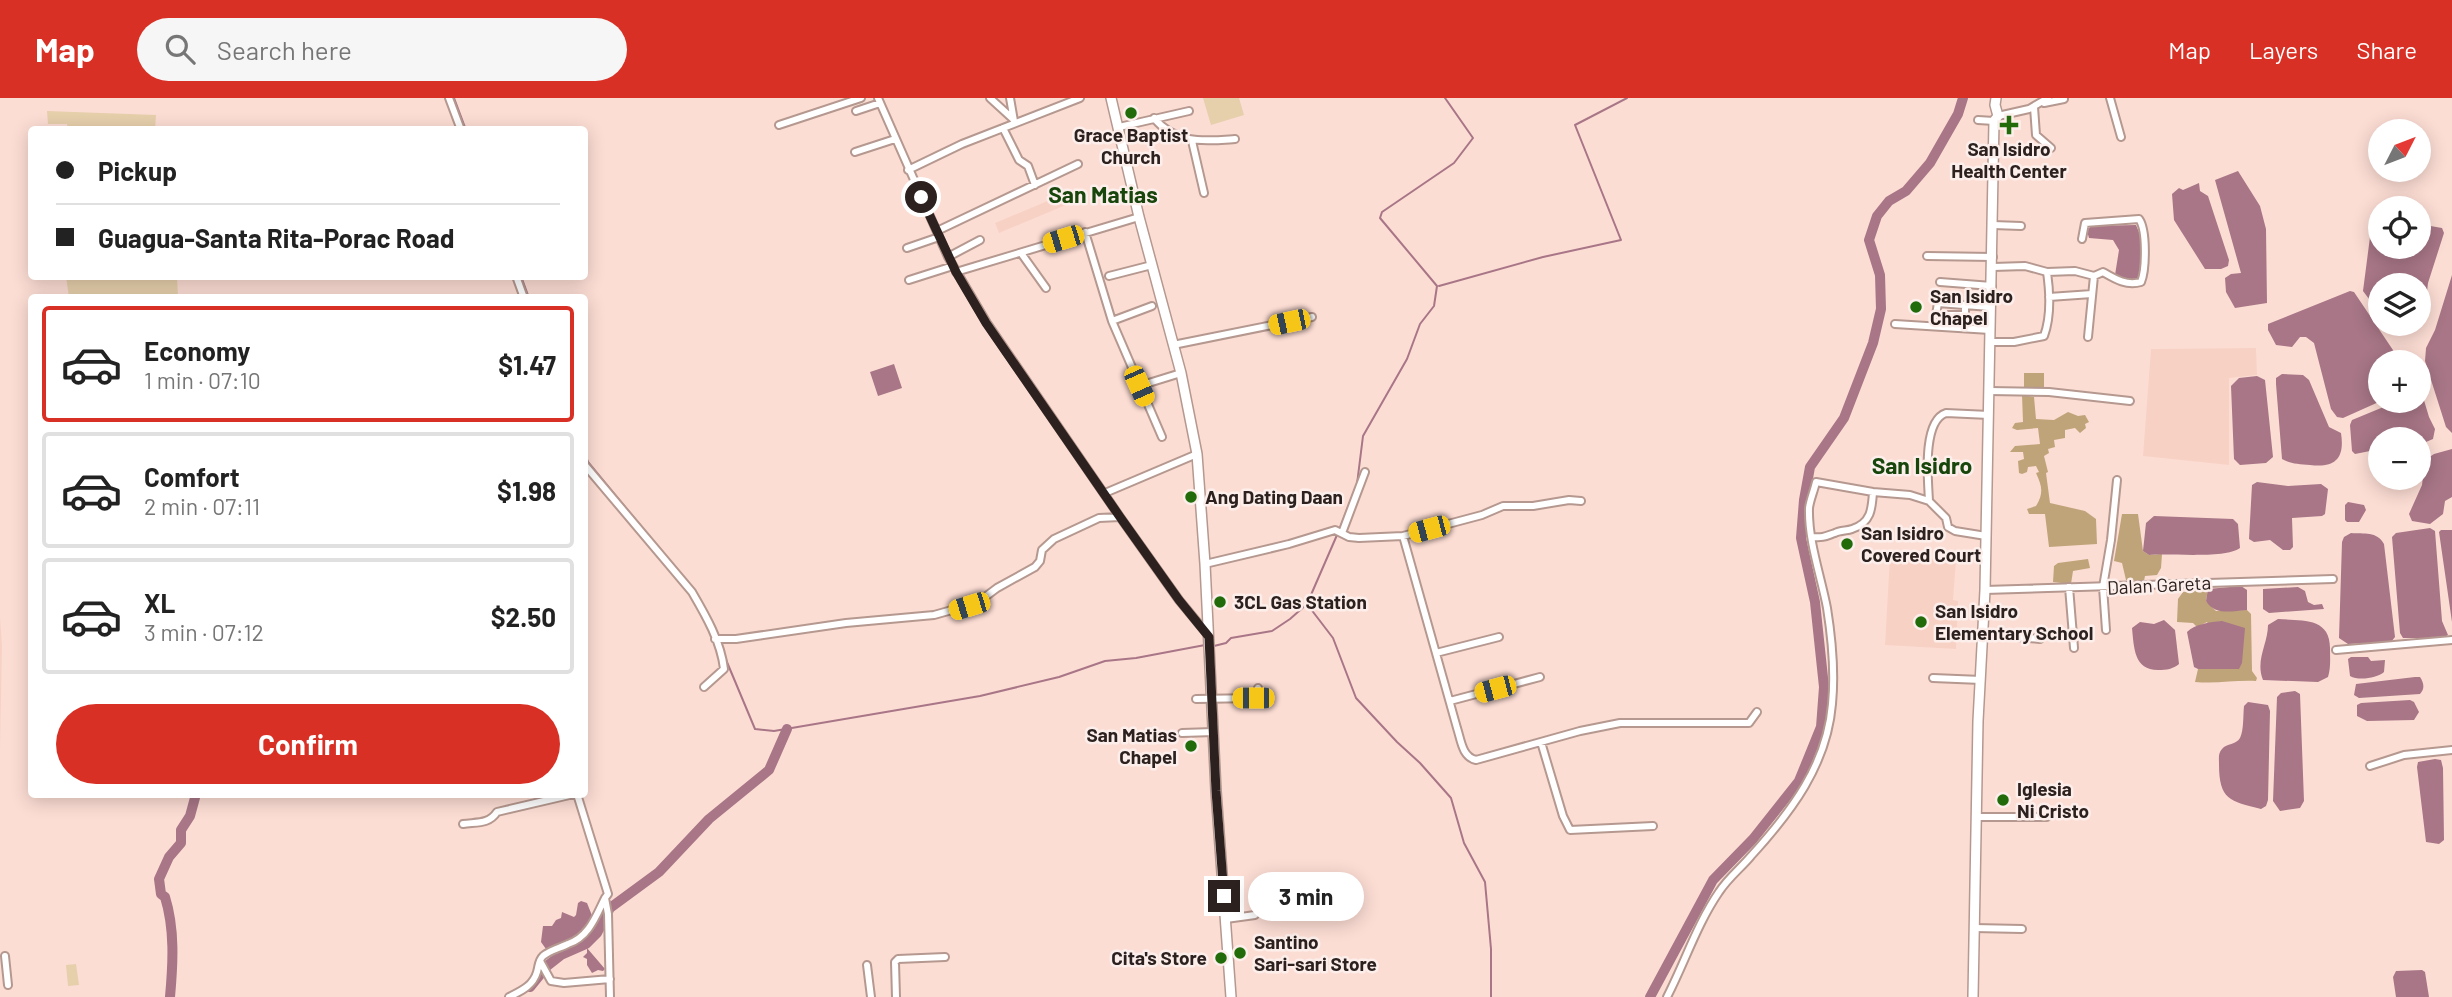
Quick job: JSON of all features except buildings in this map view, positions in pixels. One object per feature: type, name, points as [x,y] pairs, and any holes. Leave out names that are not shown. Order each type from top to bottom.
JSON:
[{"type":"main road","points":[[1111,98],[1139,217],[1181,373],[1197,454],[1231,997]]},
{"type":"main road","points":[[1973,997],[1996,98]]},
{"type":"street","points":[[449,98],[460,126]]},
{"type":"street","points":[[779,125],[861,98]]},
{"type":"street","points":[[990,98],[1014,121]]},
{"type":"street","points":[[1010,98],[1014,121]]},
{"type":"street","points":[[908,170],[1014,121],[1080,98]]},
{"type":"street","points":[[2038,105],[2048,98]]},
{"type":"street","points":[[2110,98],[2121,137]]},
{"type":"street","points":[[1978,120],[1996,118],[2064,99]]},
{"type":"street","points":[[856,111],[879,101],[954,269],[1006,352],[1209,641]]},
{"type":"street","points":[[2038,105],[2036,135],[2051,148]]},
{"type":"street","points":[[1119,127],[1189,111]]},
{"type":"street","points":[[1154,118],[1160,126],[1192,141],[1235,139]]},
{"type":"street","points":[[1003,128],[1019,160],[1028,166],[1035,185]]},
{"type":"street","points":[[855,152],[895,139]]},
{"type":"street","points":[[1192,141],[1204,193]]},
{"type":"street","points":[[907,248],[1078,164]]},
{"type":"street","points":[[909,280],[1021,253],[1139,217]]},
{"type":"street","points":[[1993,267],[2025,266],[2047,272],[2076,271],[2094,276],[2103,272],[2127,283],[2141,282],[2146,244],[2139,219],[2089,222],[2083,226],[2082,239]]},
{"type":"street","points":[[1993,225],[2021,226]]},
{"type":"street","points":[[1084,232],[1112,321],[1163,437]]},
{"type":"street","points":[[948,257],[980,240]]},
{"type":"street","points":[[1021,253],[1046,288]]},
{"type":"street","points":[[1927,256],[1993,257]]},
{"type":"street","points":[[1109,276],[1152,265]]},
{"type":"street","points":[[1989,342],[2014,342],[2044,337],[2048,327],[2047,272]]},
{"type":"street","points":[[2088,337],[2094,276]]},
{"type":"street","points":[[1940,282],[1992,286]]},
{"type":"street","points":[[2049,297],[2092,294]]},
{"type":"street","points":[[1965,305],[1965,315],[1936,315],[1938,303],[1965,305],[1990,307]]},
{"type":"street","points":[[1112,321],[1153,306]]},
{"type":"street","points":[[1173,345],[1312,317]]},
{"type":"street","points":[[1895,324],[1990,331]]},
{"type":"street","points":[[1139,386],[1181,373]]},
{"type":"street","points":[[1989,391],[2049,392],[2130,401]]},
{"type":"street","points":[[1929,501],[1928,466],[1935,419],[1946,413],[1989,415]]},
{"type":"street","points":[[1105,494],[1197,454]]},
{"type":"street","points":[[588,469],[692,592],[706,616],[723,658],[724,669],[704,687]]},
{"type":"street","points":[[1342,533],[1365,472]]},
{"type":"street","points":[[2106,630],[2103,587],[2117,480]]},
{"type":"street","points":[[1667,997],[1682,969],[1690,944],[1718,893],[1796,802],[1806,788],[1824,749],[1829,730],[1833,683],[1827,611],[1809,507],[1816,482],[1910,495],[1929,501],[1946,518],[1950,530],[1986,536]]},
{"type":"street","points":[[1813,537],[1826,537],[1853,529],[1864,522],[1872,510],[1873,492]]},
{"type":"street","points":[[1205,564],[1335,530],[1349,537],[1359,538],[1403,536],[1482,515],[1503,506],[1581,501]]},
{"type":"street","points":[[715,639],[736,639],[861,621],[893,621],[954,611],[977,603],[1035,566],[1040,561],[1042,550],[1054,539],[1099,518],[1120,517]]},
{"type":"street","points":[[1403,536],[1466,756],[1471,759],[1476,760],[1580,731],[1620,723],[1748,723],[1757,712]]},
{"type":"street","name":"Dalan Gareta","points":[[1985,590],[2333,579]]},
{"type":"street","points":[[2069,587],[2074,648]]},
{"type":"street","points":[[1983,634],[2040,639]]},
{"type":"street","points":[[1436,653],[1499,636]]},
{"type":"street","points":[[2336,650],[2452,640]]},
{"type":"street","points":[[1450,701],[1540,677]]},
{"type":"street","points":[[1933,678],[1981,680]]},
{"type":"street","points":[[1196,699],[1258,698],[1258,688]]},
{"type":"street","points":[[1182,733],[1214,732]]},
{"type":"street","points":[[1541,743],[1563,816],[1570,830],[1654,826]]},
{"type":"street","points":[[2370,766],[2404,755],[2452,750]]},
{"type":"street","points":[[463,824],[486,822],[492,820],[497,812],[558,798]]},
{"type":"street","points":[[509,997],[529,986],[545,954],[572,943],[591,928],[606,900],[608,894],[576,798]]},
{"type":"street","points":[[1976,817],[2047,817]]},
{"type":"street","points":[[606,900],[610,997]]},
{"type":"street","points":[[1226,919],[1255,915]]},
{"type":"street","points":[[1974,928],[2022,929]]},
{"type":"street","points":[[5,956],[8,985]]},
{"type":"street","points":[[896,997],[895,962],[898,959],[945,957]]},
{"type":"street","points":[[540,960],[551,981],[564,983],[610,979]]},
{"type":"street","points":[[867,965],[871,997]]},
{"type":"shaded area","points":[[1203,98],[1239,98],[1244,115],[1211,125]]},
{"type":"shaded area","points":[[47,111],[156,115],[155,126],[48,124]]},
{"type":"shaded area","points":[[2238,171],[2260,206],[2266,229],[2267,303],[2235,308],[2226,292],[2225,278],[2241,273],[2215,180]]},
{"type":"shaded area","points":[[2199,183],[2200,191],[2208,196],[2229,260],[2228,266],[2221,269],[2205,269],[2174,220],[2172,194],[2179,188],[2183,190]]},
{"type":"shaded area","points":[[1069,192],[1073,202],[999,233],[995,223]]},
{"type":"shaded area","points":[[2136,225],[2143,242],[2140,278],[2130,280],[2115,275],[2119,250],[2113,240],[2089,238],[2087,231],[2091,226]]},
{"type":"shaded area","points":[[2431,226],[2442,228],[2444,233],[2431,274],[2368,273],[2368,298],[2363,291],[2368,252],[2368,259],[2431,259]]},
{"type":"shaded area","points":[[2452,275],[2452,433],[2446,427],[2431,380],[2431,350],[2426,350]]},
{"type":"shaded area","points":[[66,280],[177,280],[178,294],[69,294]]},
{"type":"shaded area","points":[[2350,291],[2354,292],[2368,313],[2368,336],[2384,336],[2393,350],[2368,350],[2368,407],[2343,418],[2337,417],[2331,409],[2314,343],[2306,337],[2300,337],[2292,347],[2276,345],[2268,330],[2268,324]]},
{"type":"shaded area","points":[[2256,348],[2257,375],[2229,378],[2229,465],[2143,456],[2151,349]]},
{"type":"shaded area","points":[[894,364],[902,388],[878,396],[870,372]]},
{"type":"shaded area","points":[[2024,373],[2044,373],[2044,391],[2024,391]]},
{"type":"shaded area","points":[[2282,374],[2303,375],[2309,380],[2329,427],[2341,433],[2340,455],[2332,463],[2319,466],[2282,459],[2276,378]]},
{"type":"shaded area","points":[[2257,376],[2265,380],[2273,457],[2266,463],[2240,465],[2234,459],[2231,386],[2239,378]]},
{"type":"shaded area","points":[[2022,395],[2034,397],[2036,419],[2054,420],[2068,412],[2078,416],[2085,415],[2089,422],[2080,433],[2075,428],[2065,430],[2065,438],[2054,440],[2055,447],[2048,449],[2049,453],[2044,456],[2050,503],[2085,511],[2096,519],[2097,544],[2049,547],[2045,514],[2029,514],[2027,509],[2036,506],[2041,493],[2036,473],[2039,472],[2036,466],[2028,467],[2027,472],[2019,473],[2018,461],[2024,459],[2023,452],[2010,452],[2015,446],[2040,444],[2038,428],[2012,428],[2015,423],[2023,422]]},
{"type":"shaded area","points":[[2369,413],[2428,413],[2435,429],[2431,440],[2431,427],[2368,427],[2368,451],[2355,454],[2352,451],[2352,420]]},
{"type":"shaded area","points":[[2452,449],[2452,497],[2445,501],[2443,514],[2430,524],[2412,521],[2409,514],[2420,490],[2431,490],[2431,456]]},
{"type":"shaded area","points":[[2257,482],[2288,486],[2321,484],[2328,489],[2325,514],[2292,518],[2293,547],[2290,550],[2283,550],[2270,540],[2254,542],[2249,539],[2252,485]]},
{"type":"shaded area","points":[[2348,502],[2364,505],[2366,510],[2359,522],[2345,520],[2345,505]]},
{"type":"shaded area","points":[[2122,514],[2138,514],[2143,551],[2149,555],[2162,554],[2161,568],[2157,575],[2145,576],[2144,581],[2126,580],[2122,563],[2114,561]]},
{"type":"shaded area","points":[[2154,516],[2233,519],[2238,524],[2240,548],[2210,555],[2149,555],[2143,551],[2146,523]]},
{"type":"shaded area","points":[[2430,528],[2435,531],[2442,621],[2448,635],[2443,638],[2403,638],[2400,633],[2392,537],[2396,533]]},
{"type":"shaded area","points":[[2452,530],[2452,622],[2439,532]]},
{"type":"shaded area","points":[[2351,533],[2374,535],[2384,544],[2395,637],[2391,642],[2348,644],[2339,638],[2342,542],[2344,537]]},
{"type":"shaded area","name":"San Isidro Elementary School","points":[[1890,556],[1956,561],[1953,600],[1958,601],[1956,649],[1885,645]]},
{"type":"shaded area","points":[[2088,559],[2090,568],[2073,571],[2071,584],[2053,582],[2054,566],[2058,563]]},
{"type":"shaded area","points":[[2241,586],[2247,590],[2247,610],[2219,611],[2206,601],[2208,589]]},
{"type":"shaded area","points":[[2298,587],[2305,591],[2308,602],[2314,605],[2322,604],[2324,609],[2269,613],[2263,609],[2263,589]]},
{"type":"shaded area","points":[[2208,589],[2206,601],[2216,611],[2247,610],[2251,614],[2252,671],[2256,681],[2195,682],[2198,669],[2239,669],[2207,622],[2197,627],[2193,623],[2177,622],[2178,599],[2183,592]]},
{"type":"shaded area","points":[[0,617],[2,645],[0,750]]},
{"type":"shaded area","points":[[2278,619],[2313,623],[2325,631],[2330,648],[2328,677],[2318,682],[2263,680],[2260,666],[2268,625]]},
{"type":"shaded area","points":[[2164,620],[2175,630],[2179,664],[2167,669],[2150,669],[2140,662],[2137,656],[2132,628],[2140,622],[2154,624]]},
{"type":"shaded area","points":[[2222,621],[2245,628],[2239,669],[2194,667],[2187,632],[2198,625]]},
{"type":"shaded area","points":[[2368,657],[2371,661],[2385,660],[2384,672],[2368,678],[2350,676],[2348,659]]},
{"type":"shaded area","points":[[2420,677],[2423,684],[2420,694],[2359,698],[2354,695],[2356,684]]},
{"type":"shaded area","points":[[2295,691],[2300,694],[2304,801],[2300,808],[2280,811],[2273,801],[2277,697],[2281,693]]},
{"type":"shaded area","points":[[2410,700],[2419,712],[2414,720],[2367,721],[2357,716],[2357,705],[2361,703]]},
{"type":"shaded area","points":[[2248,702],[2268,705],[2270,711],[2268,800],[2266,806],[2261,809],[2234,801],[2228,797],[2221,785],[2220,752],[2240,738],[2244,706]]},
{"type":"shaded area","points":[[2441,760],[2443,768],[2444,840],[2439,844],[2426,842],[2417,767],[2418,762]]},
{"type":"shaded area","points":[[581,901],[587,903],[593,918],[589,924],[572,939],[546,949],[541,942],[543,926],[552,926],[561,918],[562,912],[574,917]]},
{"type":"shaded area","points":[[587,948],[605,969],[603,971],[592,973],[587,959],[583,957]]},
{"type":"shaded area","points":[[76,964],[79,985],[68,986],[66,965]]},
{"type":"shaded area","points":[[2396,971],[2425,972],[2429,997],[2396,997],[2393,977]]},
{"type":"waterway","points":[[454,98],[464,126]]},
{"type":"waterway","points":[[1340,528],[1357,484],[1363,436],[1407,359],[1420,324],[1434,306],[1437,286],[1380,218],[1382,212],[1454,163],[1473,138],[1445,98]]},
{"type":"waterway","points":[[1439,286],[1543,257],[1621,240],[1575,125],[1627,98]]},
{"type":"waterway","points":[[1650,997],[1713,880],[1753,839],[1799,781],[1821,727],[1824,687],[1815,602],[1801,538],[1810,467],[1844,418],[1873,343],[1881,309],[1880,275],[1869,240],[1877,216],[1889,201],[1906,191],[1930,163],[1958,114],[1963,98]]},
{"type":"waterway","points":[[522,280],[528,294]]},
{"type":"waterway","points":[[588,462],[673,565]]},
{"type":"waterway","points":[[1337,535],[1307,604],[1333,638],[1356,698],[1451,798],[1464,843],[1485,882],[1491,949],[1491,997]]},
{"type":"waterway","points":[[698,597],[706,611]]},
{"type":"waterway","points":[[1214,646],[1226,643],[1231,638],[1272,631],[1307,604]]},
{"type":"waterway","points":[[724,655],[755,729],[774,731],[980,696],[1059,677],[1105,661],[1205,645]]},
{"type":"waterway","points":[[530,987],[547,966],[561,955],[586,944],[597,933],[610,908],[659,872],[709,819],[769,770],[787,729]]},
{"type":"waterway","points":[[170,997],[172,934],[159,879],[169,857],[181,843],[181,830],[190,816],[195,798]]},
{"type":"place","name":"Grace Baptist Church","points":[[1131,113]]},
{"type":"place","name":"San Isidro Health Center","points":[[2009,125]]},
{"type":"place","name":"San Isidro Chapel","points":[[1916,307]]},
{"type":"place","name":"Ang Dating Daan","points":[[1191,497]]},
{"type":"place","name":"San Isidro Covered Court","points":[[1847,544]]},
{"type":"place","name":"3CL Gas Station","points":[[1220,602]]},
{"type":"place","name":"San Isidro Elementary School","points":[[1921,622]]},
{"type":"place","name":"San Matias Chapel","points":[[1191,746]]},
{"type":"place","name":"Iglesia Ni Cristo","points":[[2003,800]]},
{"type":"place","name":"Santino Sari-sari Store","points":[[1240,953]]},
{"type":"place","name":"Cita's Store","points":[[1221,958]]},
{"type":"district","name":"San Matias","points":[[1103,195]]},
{"type":"district","name":"San Isidro","points":[[1922,466]]},
{"type":"route","points":[[921,197],[956,272],[986,323],[1120,517],[1209,637],[1224,896]]}]
